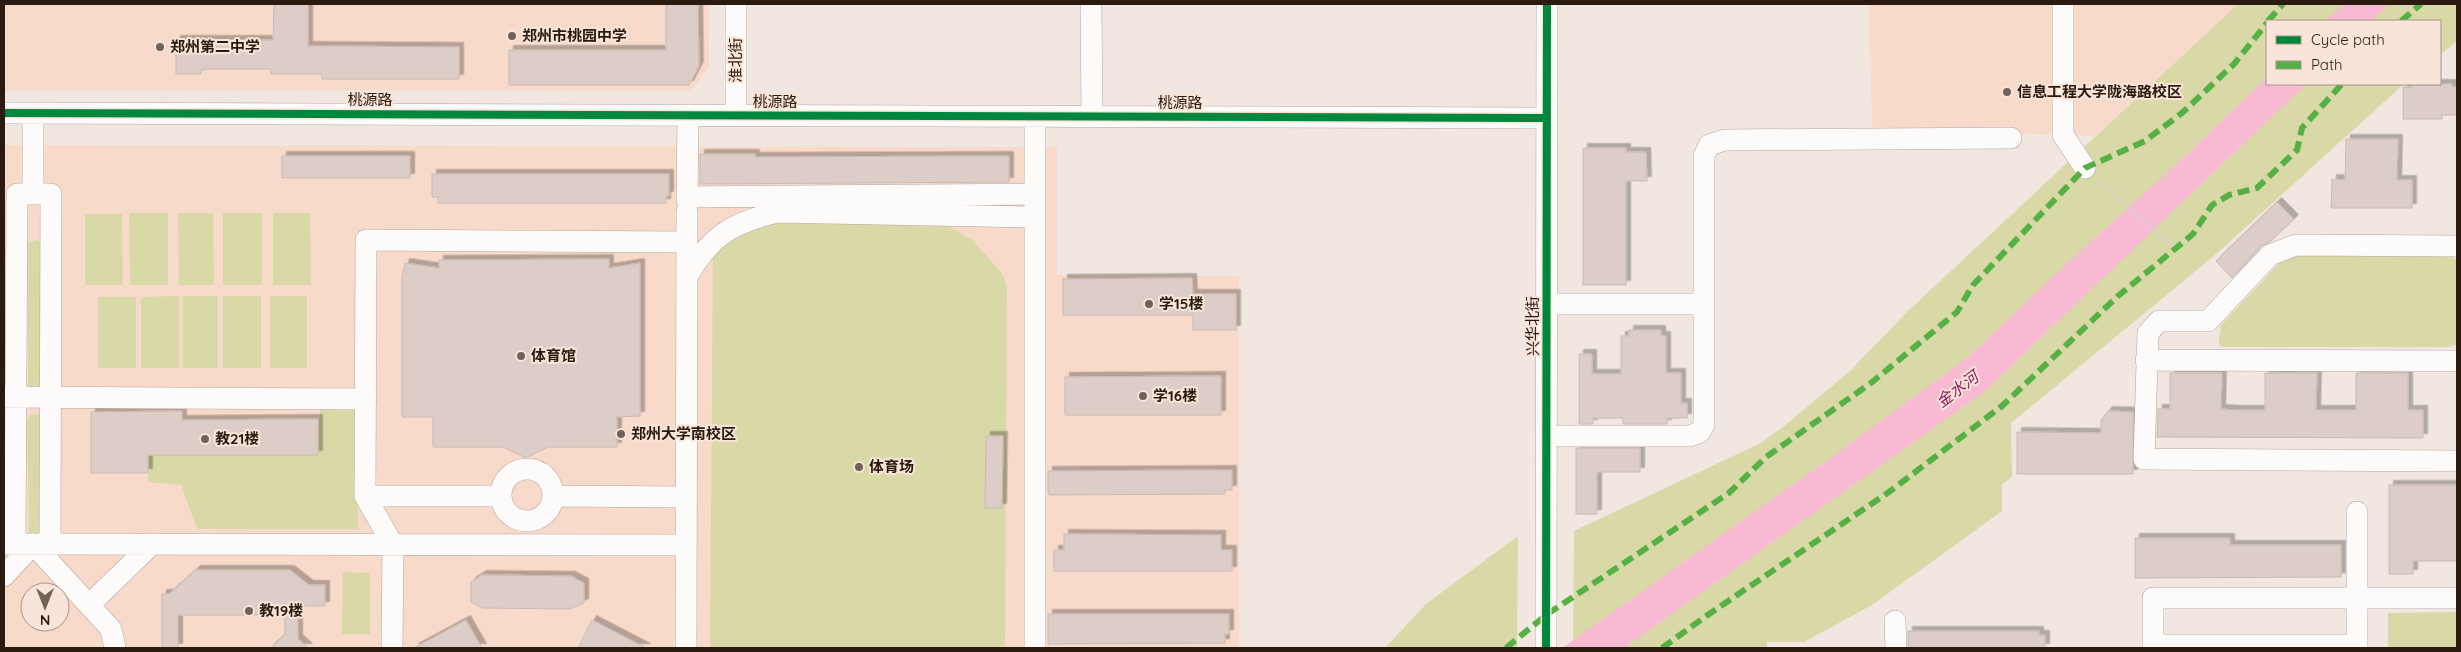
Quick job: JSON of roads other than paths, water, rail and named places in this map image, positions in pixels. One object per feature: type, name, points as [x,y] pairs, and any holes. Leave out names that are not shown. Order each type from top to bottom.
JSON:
[{"type":"street","name":"淮北街","points":[[736,4],[736,115]]},
{"type":"street","points":[[1091,4],[1092,117]]},
{"type":"street","name":"兴华北街","points":[[1546,640],[1547,4]]},
{"type":"street","points":[[2063,4],[2063,135],[2085,168]]},
{"type":"street","name":"桃源路","points":[[4,113],[1547,118]]},
{"type":"street","points":[[33,113],[33,194]]},
{"type":"street","points":[[686,648],[688,115]]},
{"type":"street","points":[[1035,116],[1035,648]]},
{"type":"street","points":[[1547,436],[1690,436],[1700,432],[1704,425],[1704,156],[1709,145],[1725,140],[2011,138]]},
{"type":"street","points":[[4,576],[25,544],[50,398],[52,194],[17,194],[10,222],[10,397],[25,544],[89,605],[111,629],[115,648]]},
{"type":"street","points":[[687,203],[1035,194]]},
{"type":"street","points":[[687,277],[697,259],[723,232],[747,219],[777,212],[1035,217]]},
{"type":"street","points":[[392,648],[393,545],[365,496],[366,240],[687,242]]},
{"type":"street","points":[[2457,246],[2296,244],[2270,255],[2208,321],[2159,321],[2148,333],[2144,459],[2457,461]]},
{"type":"street","points":[[1547,304],[1704,304]]},
{"type":"street","points":[[2146,360],[2457,361]]},
{"type":"street","points":[[10,397],[366,399]]},
{"type":"street","points":[[525,470],[541,474],[548,480],[553,496],[548,511],[542,517],[526,521],[511,515],[505,509],[501,496],[506,480],[517,472],[525,470]]},
{"type":"street","points":[[365,496],[501,496]]},
{"type":"street","points":[[553,496],[686,497]]},
{"type":"street","points":[[2357,512],[2357,598],[2357,647],[2153,647],[2153,598],[2357,598],[2457,598]]},
{"type":"street","points":[[25,544],[686,545]]},
{"type":"street","points":[[89,605],[152,544]]},
{"type":"street","points":[[1895,621],[1896,648]]},
{"type":"water","points":[[2344,4],[2390,4],[2372,20],[2326,20]]},
{"type":"water","name":"金水河","points":[[2266,78],[2266,85],[2305,85],[1984,392],[1624,648],[1562,648],[1836,454],[1967,358],[2076,255],[2179,162]]},
{"type":"place","name":"郑州市桃园中学","points":[[512,36]]},
{"type":"place","name":"郑州第二中学","points":[[160,47]]},
{"type":"place","name":"信息工程大学陇海路校区","points":[[2007,92]]},
{"type":"place","name":"学15楼","points":[[1149,304]]},
{"type":"place","name":"体育馆","points":[[521,356]]},
{"type":"place","name":"学16楼","points":[[1143,396]]},
{"type":"place","name":"郑州大学南校区","points":[[621,434]]},
{"type":"place","name":"教21楼","points":[[205,439]]},
{"type":"place","name":"体育场","points":[[859,467]]},
{"type":"place","name":"教19楼","points":[[249,611]]}]
